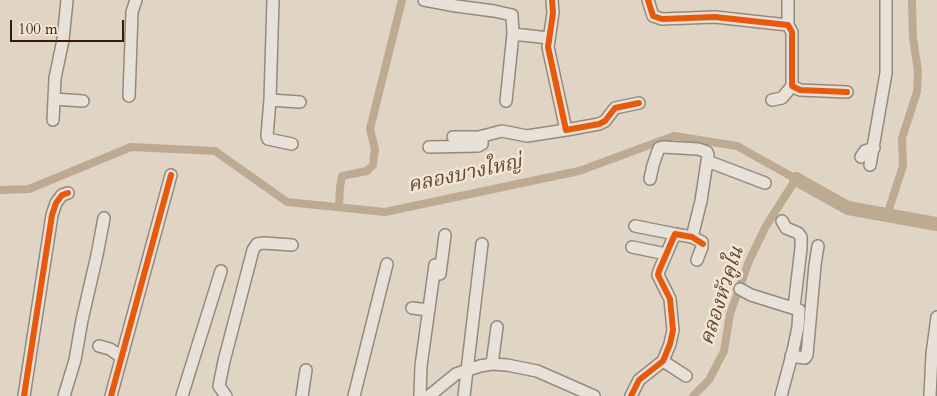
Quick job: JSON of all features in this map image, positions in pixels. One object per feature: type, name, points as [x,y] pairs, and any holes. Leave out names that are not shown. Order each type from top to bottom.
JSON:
[{"type":"street","points":[[53,120],[55,78],[64,40],[67,0]]},
{"type":"street","points":[[129,96],[132,12],[136,0]]},
{"type":"street","points":[[273,0],[267,136],[268,139],[292,144]]},
{"type":"street","points":[[424,0],[512,15],[506,101]]},
{"type":"street","points":[[552,0],[553,13],[549,38],[550,60],[566,130]]},
{"type":"street","points":[[648,0],[653,16],[662,19],[715,17],[788,25]]},
{"type":"street","points":[[772,100],[782,98],[792,86],[792,32],[788,25],[788,0]]},
{"type":"street","points":[[870,165],[886,73],[886,0]]},
{"type":"street","points":[[512,34],[549,38]]},
{"type":"street","points":[[130,78],[142,78]]},
{"type":"street","points":[[792,86],[800,90],[847,92]]},
{"type":"street","points":[[54,99],[83,101]]},
{"type":"street","points":[[270,100],[300,102]]},
{"type":"street","points":[[452,137],[482,136],[502,131],[527,136],[599,124],[605,121],[615,108],[639,103]]},
{"type":"street","points":[[429,147],[478,146],[482,144],[482,136]]},
{"type":"street","points":[[650,179],[659,148],[704,150],[708,155],[701,201],[692,237]]},
{"type":"street","points":[[861,157],[865,152],[874,148]]},
{"type":"street","points":[[707,161],[765,183]]},
{"type":"street","points":[[112,396],[121,357],[172,175]]},
{"type":"street","points":[[24,396],[52,215],[56,203],[62,195],[68,193]]},
{"type":"street","points":[[64,396],[75,360],[82,320],[98,255],[104,218]]},
{"type":"street","points":[[782,221],[786,228],[798,233],[801,237],[794,307]]},
{"type":"street","points":[[636,226],[692,237],[703,244],[697,260]]},
{"type":"street","points":[[632,396],[640,380],[663,361],[667,354],[672,330],[670,299],[658,275],[675,234]]},
{"type":"street","points":[[426,336],[431,337],[432,335],[445,235]]},
{"type":"street","points":[[226,396],[219,386],[253,250],[257,244],[264,243],[292,246]]},
{"type":"street","points":[[464,396],[482,244]]},
{"type":"street","points":[[792,356],[805,358],[807,355],[818,246]]},
{"type":"street","points":[[632,247],[666,254]]},
{"type":"street","points":[[354,396],[387,264]]},
{"type":"street","points":[[420,396],[435,265]]},
{"type":"street","points":[[182,396],[221,271]]},
{"type":"street","points":[[740,289],[750,295],[794,307],[800,312],[792,356],[781,396]]},
{"type":"street","points":[[412,308],[429,310]]},
{"type":"street","points":[[930,396],[932,354],[937,317]]},
{"type":"street","points":[[492,364],[497,327]]},
{"type":"street","points":[[99,346],[110,349],[121,357]]},
{"type":"street","points":[[663,361],[686,376]]},
{"type":"street","points":[[429,396],[456,374],[468,369],[492,364],[537,371],[594,396]]},
{"type":"street","points":[[302,396],[306,370]]},
{"type":"waterway","points":[[339,207],[342,176],[367,171],[373,165],[375,149],[370,129],[402,0]]},
{"type":"waterway","points":[[887,215],[903,166],[902,138],[917,92],[918,71],[913,38],[912,0]]},
{"type":"waterway","name":"คลองบางใหญ่","points":[[0,190],[29,189],[131,147],[215,151],[287,202],[385,212],[579,171],[674,136],[737,146],[796,179],[766,226],[749,261],[730,314],[724,351],[709,380],[693,396]]},
{"type":"waterway","name":"คลองบางใหญ่","points":[[796,179],[848,208],[937,224]]},
{"type":"cycle path","points":[[552,0],[553,13],[548,47],[566,130],[599,124],[605,121],[615,108],[639,103]]},
{"type":"cycle path","points":[[648,0],[653,16],[662,19],[715,17],[788,25],[792,32],[792,86],[800,90],[847,92]]},
{"type":"cycle path","points":[[111,396],[171,175]]},
{"type":"cycle path","points":[[24,396],[52,215],[56,203],[62,195],[68,193]]},
{"type":"cycle path","points":[[631,396],[639,380],[663,361],[670,344],[673,330],[670,299],[658,275],[675,234],[692,237],[703,244]]},
{"type":"water label","name":"คลองหัวคูใน","points":[[723,296]]}]
